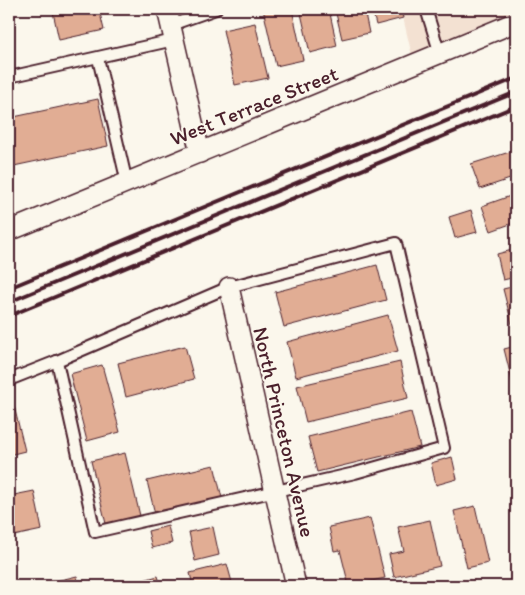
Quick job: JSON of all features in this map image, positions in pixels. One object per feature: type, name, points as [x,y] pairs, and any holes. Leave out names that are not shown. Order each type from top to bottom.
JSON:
[{"type":"street","name":"West Terrace Street","points":[[9,231],[516,22]]},
{"type":"street","points":[[171,25],[200,153]]},
{"type":"street","name":"North Princeton Avenue","points":[[229,288],[296,586]]},
{"type":"lane","points":[[9,77],[98,58],[171,25],[216,9]]},
{"type":"lane","points":[[426,9],[440,54]]},
{"type":"lane","points":[[98,58],[127,183]]},
{"type":"lane","points":[[9,380],[57,362],[229,288],[396,243],[444,448],[354,473],[95,532],[57,362]]},
{"type":"shaded area","points":[[401,9],[516,9],[516,15],[413,60]]},
{"type":"building","points":[[68,9],[99,9],[104,30],[59,40],[53,12]]},
{"type":"building","points":[[263,9],[292,9],[303,60],[276,66]]},
{"type":"building","points":[[300,9],[329,9],[337,46],[310,53]]},
{"type":"building","points":[[335,9],[364,9],[369,33],[342,39]]},
{"type":"building","points":[[372,9],[401,9],[403,18],[376,25]]},
{"type":"building","points":[[255,23],[268,78],[235,85],[223,30]]},
{"type":"building","points":[[98,99],[108,146],[9,167],[9,118]]},
{"type":"building","points":[[516,150],[516,177],[480,189],[471,164]]},
{"type":"building","points":[[516,194],[516,222],[491,231],[482,206]]},
{"type":"building","points":[[471,210],[477,232],[455,238],[449,217]]},
{"type":"building","points":[[516,249],[516,277],[503,280],[497,254]]},
{"type":"building","points":[[377,265],[386,300],[284,327],[275,292]]},
{"type":"building","points":[[516,286],[516,335],[515,336],[503,289]]},
{"type":"building","points":[[388,315],[398,351],[296,377],[287,342]]},
{"type":"building","points":[[185,346],[194,379],[126,397],[118,363]]},
{"type":"building","points":[[516,346],[516,384],[513,385],[504,349]]},
{"type":"building","points":[[400,362],[408,398],[306,422],[297,386]]},
{"type":"building","points":[[102,365],[120,432],[87,441],[70,374]]},
{"type":"building","points":[[14,406],[25,451],[9,455],[9,407]]},
{"type":"building","points":[[411,412],[420,447],[317,472],[308,437]]},
{"type":"building","points":[[125,453],[141,520],[107,528],[91,461]]},
{"type":"building","points":[[452,457],[457,479],[436,485],[431,463]]},
{"type":"building","points":[[214,465],[222,498],[155,514],[147,481]]},
{"type":"building","points":[[34,491],[42,530],[9,537],[9,496]]},
{"type":"building","points":[[475,506],[488,563],[467,568],[454,511]]},
{"type":"building","points":[[370,518],[385,578],[349,586],[340,550],[334,551],[329,527]]},
{"type":"building","points":[[430,520],[440,566],[394,577],[389,554],[404,551],[398,527]]},
{"type":"building","points":[[168,526],[172,543],[152,548],[148,531]]},
{"type":"building","points":[[213,527],[219,555],[195,561],[189,532]]},
{"type":"building","points":[[227,564],[233,586],[193,586],[190,573]]},
{"type":"building","points":[[77,576],[79,586],[57,586],[56,581]]},
{"type":"building","points":[[158,576],[161,586],[137,586],[136,582]]},
{"type":"railway","points":[[9,288],[516,78]]},
{"type":"railway","points":[[9,302],[516,92]]},
{"type":"railway","points":[[9,316],[516,106]]}]
